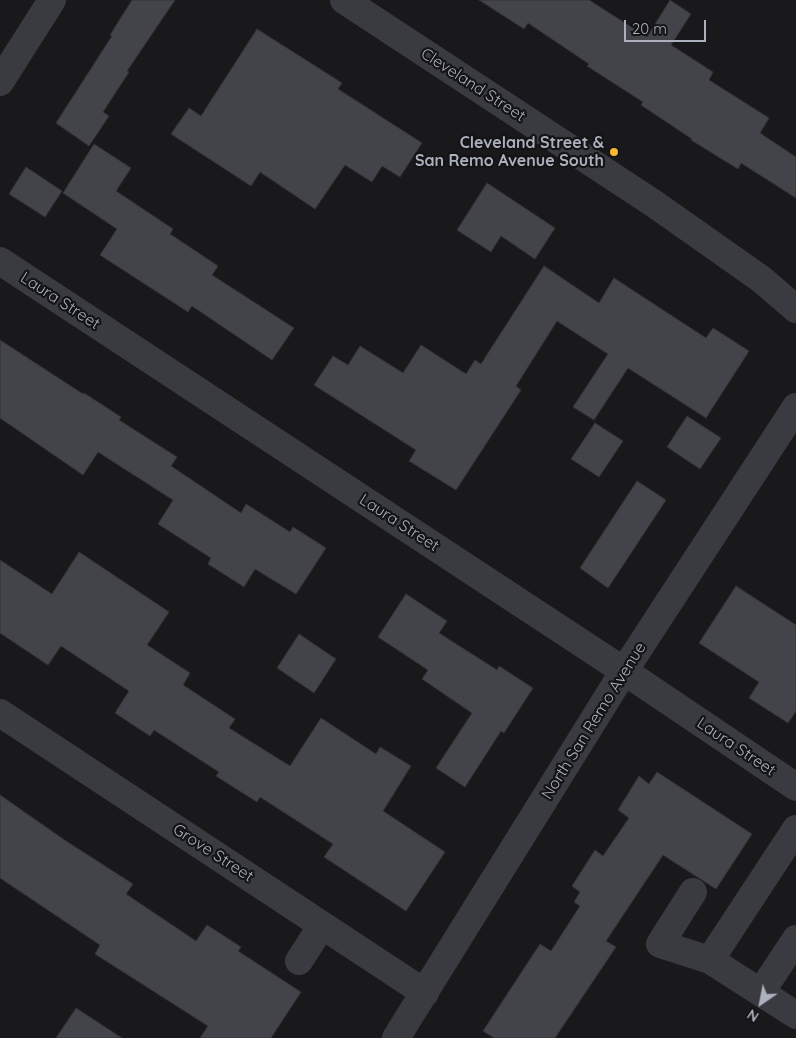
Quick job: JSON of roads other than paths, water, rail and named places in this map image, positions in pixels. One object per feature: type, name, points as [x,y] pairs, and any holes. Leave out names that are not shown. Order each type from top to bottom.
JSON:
[{"type":"street","points":[[0,82],[52,0]]},
{"type":"street","name":"Cleveland Street","points":[[344,0],[653,203],[761,278],[796,309]]},
{"type":"street","name":"Laura Street","points":[[0,261],[624,671],[796,787]]},
{"type":"street","name":"North San Remo Avenue","points":[[396,1038],[624,671],[796,407]]},
{"type":"street","name":"Grove Street","points":[[0,713],[425,993]]},
{"type":"street","points":[[710,960],[796,829]]},
{"type":"street","points":[[693,892],[660,944],[710,960],[796,1015]]},
{"type":"street","points":[[299,961],[322,925]]},
{"type":"street","points":[[761,992],[796,939]]},
{"type":"place","name":"Cleveland Street & San Remo Avenue South","points":[[614,152]]}]
